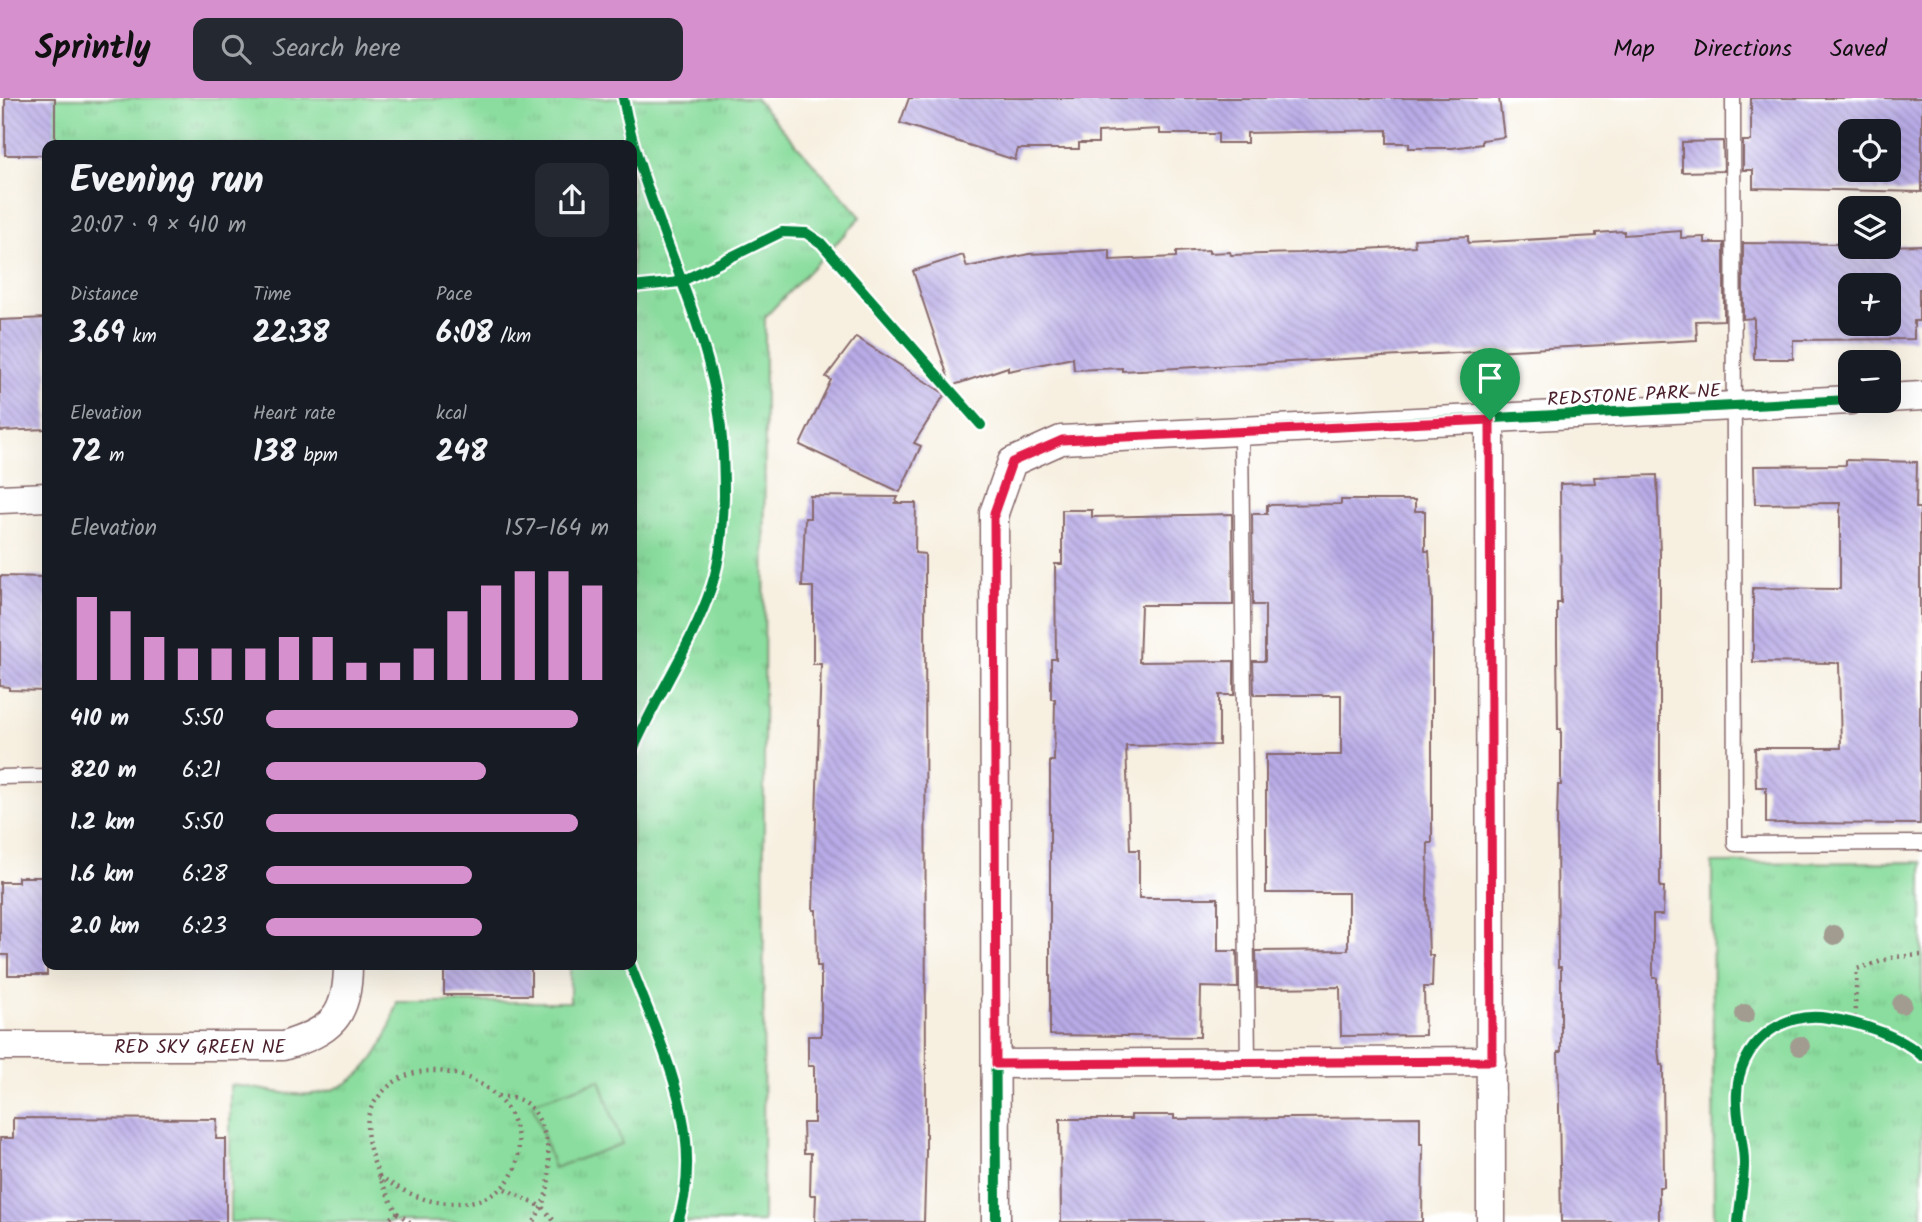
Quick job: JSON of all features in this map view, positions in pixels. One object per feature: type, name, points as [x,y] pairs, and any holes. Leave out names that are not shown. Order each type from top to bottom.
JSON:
[{"type":"street","points":[[1901,397],[1922,396]]},
{"type":"street","name":"REDSTONE PARK NE","points":[[996,1222],[994,513],[1012,462],[1062,440],[1838,401]]},
{"type":"street","points":[[1490,420],[1491,1222]]},
{"type":"street","points":[[0,499],[42,497]]},
{"type":"street","name":"RED SKY GREEN NE","points":[[0,1046],[283,1046],[318,1035],[340,1012],[348,984],[348,970]]},
{"type":"street","points":[[996,1064],[1492,1061]]},
{"type":"lane","points":[[1733,98],[1735,844],[1922,843]]},
{"type":"lane","points":[[1241,433],[1248,1063]]},
{"type":"lane","points":[[0,777],[42,776]]},
{"type":"path","points":[[1870,1030],[1849,1022],[1857,969],[1894,957],[1922,955]]},
{"type":"path","points":[[379,1177],[431,1201],[459,1205],[487,1198],[505,1189],[516,1174],[520,1150],[513,1123],[498,1096],[482,1083],[457,1073],[420,1070],[388,1083],[371,1107],[367,1143],[379,1177],[397,1213],[410,1222]]},
{"type":"path","points":[[498,1096],[521,1101],[535,1112],[550,1165],[542,1207],[534,1222]]},
{"type":"path","points":[[505,1189],[542,1207],[555,1222]]},
{"type":"path","points":[[386,1222],[397,1213]]},
{"type":"green space","points":[[51,98],[755,98],[861,217],[765,317],[763,1222],[230,1222],[230,1085],[307,1094],[328,1091],[345,1084],[373,1059],[391,1023],[397,1002],[570,1002],[570,970],[637,970],[637,140],[51,140]]},
{"type":"green space","points":[[1922,862],[1922,1222],[1714,1222],[1712,863]]},
{"type":"green space","points":[[600,1080],[622,1144],[554,1168],[532,1103]]},
{"type":"building","points":[[5,98],[55,98],[55,140],[42,140],[42,155],[5,155]]},
{"type":"building","points":[[909,98],[1499,98],[1504,137],[1482,140],[1482,144],[1452,148],[1409,148],[1409,143],[1387,143],[1387,130],[1247,133],[1247,143],[1218,143],[1218,134],[1160,134],[1160,129],[1098,132],[1098,143],[1079,143],[1079,149],[1018,149],[1015,160],[900,123]]},
{"type":"building","points":[[1751,98],[1922,98],[1922,192],[1753,188],[1753,170],[1743,170],[1743,141],[1751,141]]},
{"type":"building","points":[[1723,141],[1724,171],[1682,172],[1682,142]]},
{"type":"building","points":[[1624,231],[1624,235],[1681,231],[1681,238],[1705,237],[1705,243],[1724,243],[1724,320],[1696,321],[1697,340],[1122,371],[1122,368],[1074,370],[1073,358],[1008,371],[1008,367],[951,386],[913,271],[963,255],[967,267],[1029,254],[1110,250],[1110,260],[1176,257],[1176,252],[1209,250],[1209,253],[1230,252],[1231,255],[1299,253],[1415,246],[1414,239],[1468,236],[1468,243],[1596,236],[1596,233]]},
{"type":"building","points":[[1743,243],[1838,244],[1838,259],[1901,259],[1901,246],[1922,245],[1922,289],[1919,289],[1919,321],[1914,321],[1914,339],[1793,340],[1793,359],[1754,359],[1754,318],[1743,319]]},
{"type":"building","points":[[42,318],[42,429],[0,431],[0,320]]},
{"type":"building","points":[[856,337],[945,394],[914,443],[921,446],[900,492],[800,445],[831,380],[826,377]]},
{"type":"building","points":[[1846,460],[1917,462],[1916,508],[1920,508],[1920,824],[1766,823],[1766,787],[1756,787],[1755,748],[1841,748],[1839,663],[1753,662],[1753,588],[1840,589],[1840,503],[1755,504],[1754,466],[1846,465]]},
{"type":"building","points":[[1657,475],[1660,554],[1660,887],[1664,887],[1663,915],[1653,915],[1653,978],[1657,978],[1658,1049],[1660,1065],[1663,1065],[1664,1187],[1659,1187],[1659,1222],[1561,1222],[1558,1052],[1561,1052],[1561,967],[1558,967],[1557,821],[1558,785],[1561,785],[1557,642],[1557,603],[1561,603],[1560,484],[1595,483],[1594,477]]},
{"type":"building","points":[[810,496],[898,497],[895,503],[916,503],[915,553],[925,554],[924,1222],[815,1222],[816,1195],[810,1195],[811,1153],[804,1153],[803,1123],[814,1123],[814,1066],[808,1066],[808,1036],[821,1036],[821,966],[817,966],[816,910],[813,910],[821,664],[813,664],[813,587],[802,587],[805,518],[810,518]]},
{"type":"building","points":[[1341,500],[1415,500],[1415,511],[1425,511],[1425,551],[1429,551],[1432,602],[1432,843],[1428,843],[1427,900],[1429,955],[1433,955],[1432,987],[1424,987],[1425,1035],[1341,1036],[1340,987],[1257,988],[1256,951],[1348,950],[1348,893],[1266,893],[1266,755],[1341,755],[1341,695],[1254,695],[1253,661],[1265,661],[1265,605],[1253,605],[1252,514],[1267,514],[1267,505],[1341,504]]},
{"type":"building","points":[[1062,510],[1092,510],[1092,517],[1232,514],[1233,605],[1141,605],[1139,662],[1234,661],[1234,695],[1219,695],[1219,745],[1126,746],[1130,850],[1139,850],[1139,898],[1218,898],[1218,951],[1237,951],[1238,988],[1201,987],[1200,1037],[1050,1035],[1050,761],[1054,761],[1055,699],[1051,699],[1051,659],[1056,659],[1055,564],[1062,564]]},
{"type":"building","points":[[0,576],[42,577],[42,691],[9,690],[9,687],[0,686]]},
{"type":"building","points":[[18,877],[42,877],[42,970],[47,970],[47,975],[8,975],[8,955],[0,955],[0,882],[18,882]]},
{"type":"building","points":[[444,970],[531,970],[531,995],[444,995]]},
{"type":"building","points":[[1131,1115],[1174,1115],[1174,1119],[1420,1117],[1420,1144],[1423,1144],[1422,1222],[1061,1222],[1060,1119],[1131,1119]]},
{"type":"building","points":[[13,1118],[217,1119],[216,1139],[226,1139],[226,1222],[0,1222],[0,1138],[13,1138]]},
{"type":"cycle path","points":[[623,98],[633,140]]},
{"type":"cycle path","points":[[637,153],[707,358],[720,421],[724,484],[721,541],[712,585],[685,649],[637,742]]},
{"type":"cycle path","points":[[637,286],[680,282],[782,232],[806,233],[821,243],[981,425]]},
{"type":"cycle path","points":[[996,1222],[994,513],[1012,462],[1061,440],[1838,401]]},
{"type":"cycle path","points":[[632,970],[666,1058],[684,1123],[686,1189],[678,1222]]},
{"type":"cycle path","points":[[1738,1222],[1744,1163],[1737,1093],[1745,1060],[1765,1034],[1794,1020],[1828,1018],[1878,1031],[1902,1042],[1922,1056]]},
{"type":"route","points":[[1490,420],[1492,1061],[996,1064],[994,513],[1012,462],[1062,440],[1490,420]]}]
